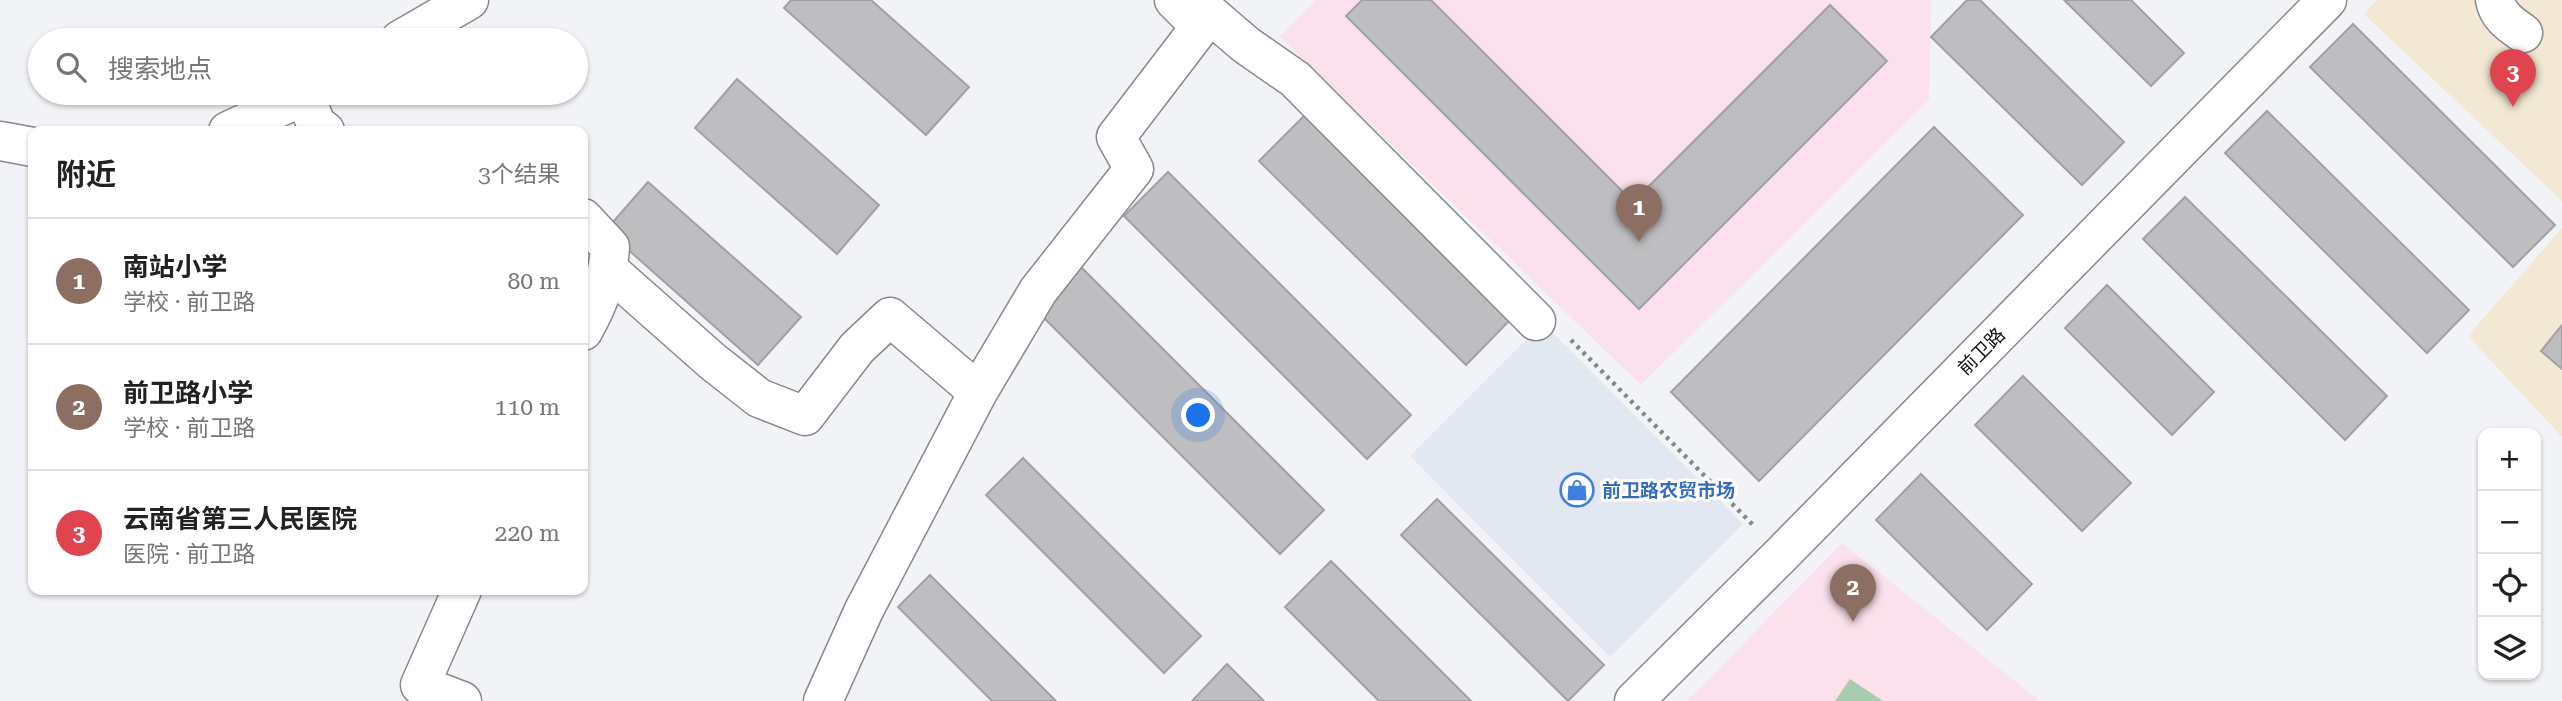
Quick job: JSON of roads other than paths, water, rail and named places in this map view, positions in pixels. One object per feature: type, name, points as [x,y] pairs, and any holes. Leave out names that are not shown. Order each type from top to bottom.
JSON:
[{"type":"street","points":[[421,28],[469,0]]},
{"type":"street","name":"前卫路","points":[[1634,701],[2327,0]]},
{"type":"street","points":[[2495,0],[2506,22],[2523,33]]},
{"type":"street","points":[[823,701],[864,610],[978,392],[1038,291],[1134,169],[1116,137],[1187,13],[1210,14],[1246,45],[1295,79],[1536,321]]},
{"type":"street","points":[[239,126],[284,105]]},
{"type":"street","points":[[311,105],[319,126]]},
{"type":"street","points":[[588,223],[610,247],[609,270],[600,302],[588,322]]},
{"type":"street","points":[[609,270],[712,361],[759,398],[805,416],[857,348],[890,317],[978,392]]},
{"type":"street","points":[[460,595],[420,685],[461,701]]},
{"type":"place","name":"云南省第三人民医院","points":[[2513,107]]},
{"type":"place","name":"南站小学","points":[[1639,242]]},
{"type":"place","name":"前卫路农贸市场","points":[[1577,490]]},
{"type":"place","name":"前卫路小学","points":[[1853,622]]}]
